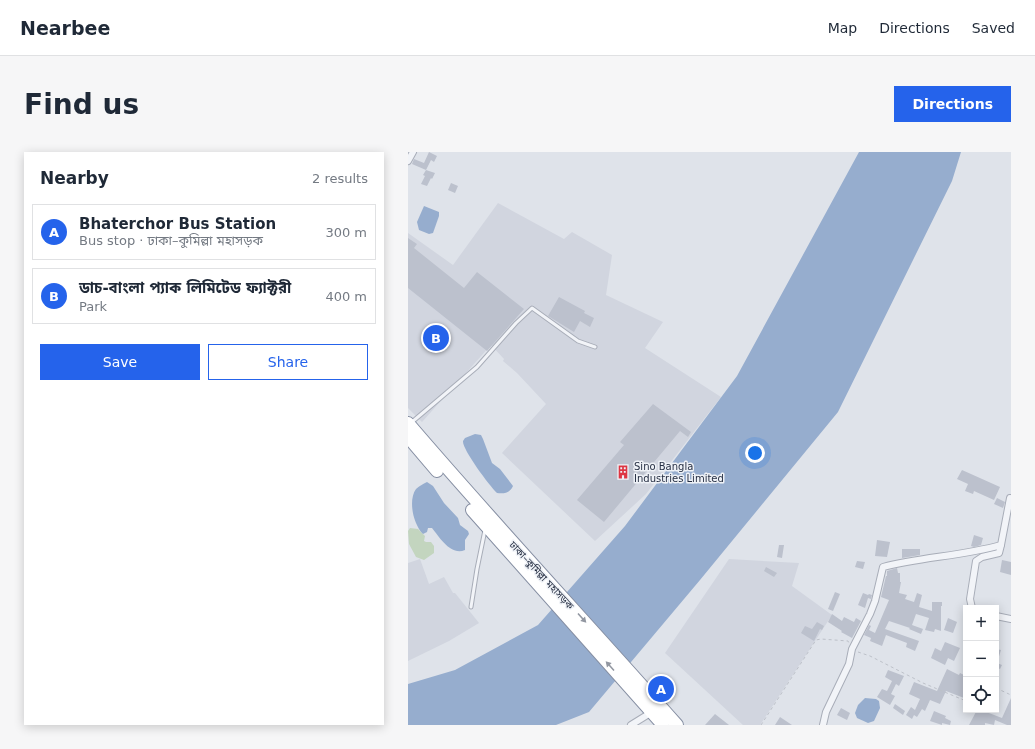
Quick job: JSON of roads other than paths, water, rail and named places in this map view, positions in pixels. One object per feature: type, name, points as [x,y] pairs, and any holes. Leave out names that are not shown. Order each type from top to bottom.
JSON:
[{"type":"highway","name":"ঢাকা–কুমিল্লা মহাসড়ক","points":[[408,428],[486,527],[541,581]]},
{"type":"highway","name":"ঢাকা–কুমিল্লা মহাসড়ক","points":[[408,428],[485,512],[541,581],[641,692],[677,725]]},
{"type":"highway","name":"ঢাকা–কুমিল্লা মহাসড়ক","points":[[641,692],[652,712],[663,725]]},
{"type":"street","points":[[408,161],[413,152]]},
{"type":"street","points":[[971,605],[970,599],[976,561],[982,557],[999,553],[1010,498]]},
{"type":"street","points":[[823,725],[826,712],[849,664],[852,649],[875,601],[883,567],[905,562],[980,551],[1001,545]]},
{"type":"street","points":[[999,617],[1011,619]]},
{"type":"street","points":[[631,725],[652,712]]},
{"type":"lane","points":[[408,428],[477,367],[516,323],[532,308],[578,341],[595,348]]},
{"type":"lane","points":[[470,607],[486,527]]},
{"type":"water","points":[[859,152],[961,152],[952,181],[838,412],[589,712],[556,725],[408,725],[408,684],[455,670],[538,625],[625,526],[737,376]]},
{"type":"water","points":[[424,206],[439,212],[433,233],[429,234],[419,230],[417,222]]},
{"type":"water","points":[[475,434],[481,435],[492,463],[500,469],[513,486],[508,492],[497,493],[471,459],[463,441],[465,438]]},
{"type":"water","points":[[427,482],[433,486],[444,503],[458,518],[460,525],[468,531],[469,534],[465,540],[465,550],[455,550],[446,545],[432,528],[428,528],[427,532],[423,534],[420,530],[414,518],[412,499],[416,489]]},
{"type":"water","points":[[865,698],[876,699],[879,701],[880,708],[874,721],[868,723],[857,718],[855,713],[858,705]]},
{"type":"place","name":"ডাচ-বাংলা প্যাক লিমিটেড ফ্যাক্টরী","points":[[436,338]]},
{"type":"place","name":"Sino Bangla Industries Limited","points":[[623,472]]},
{"type":"place","name":"Bhaterchor Bus Station","points":[[661,689]]}]
